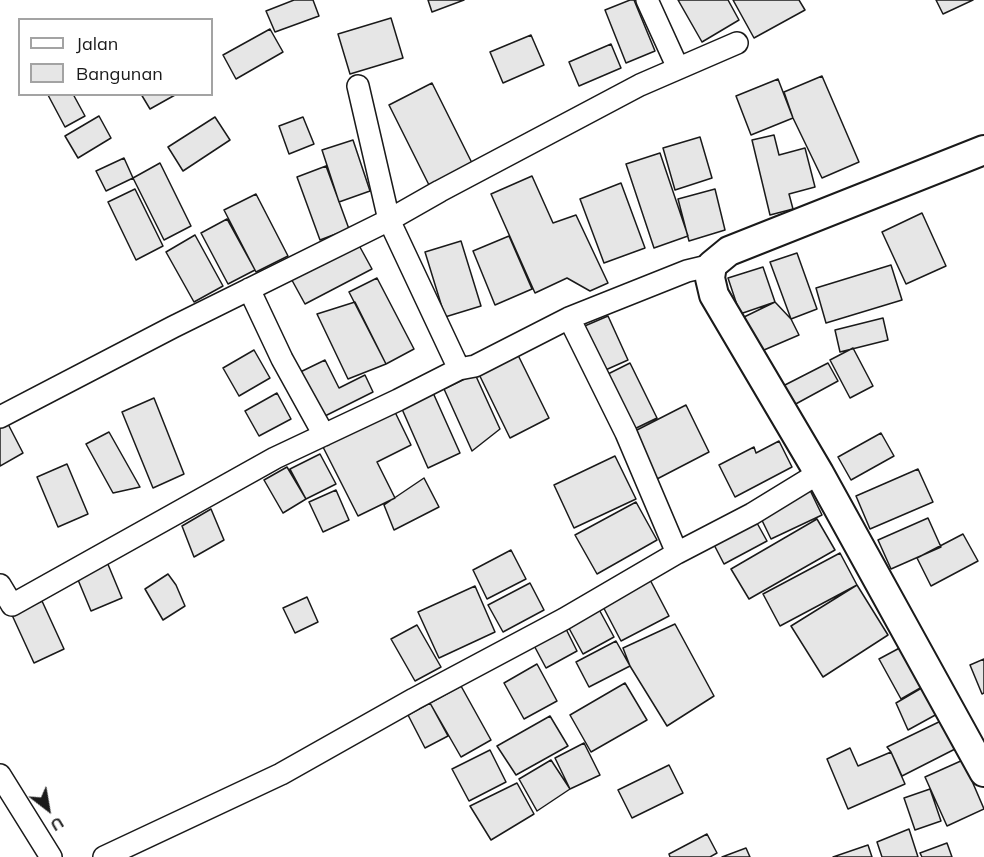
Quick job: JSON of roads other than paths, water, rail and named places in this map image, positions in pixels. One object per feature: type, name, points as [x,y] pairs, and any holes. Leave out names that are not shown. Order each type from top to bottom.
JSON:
[{"type":"street","points":[[647,0],[678,68]]},
{"type":"street","points":[[0,416],[389,220],[640,85],[737,43]]},
{"type":"street","points":[[358,86],[389,220],[459,369]]},
{"type":"street","points":[[0,585],[6,608],[275,458],[459,369],[475,366],[569,318],[687,271],[712,265],[729,251],[984,150]]},
{"type":"street","points":[[712,265],[710,278],[714,295],[819,473],[984,772]]},
{"type":"street","points":[[249,289],[282,359],[324,435]]},
{"type":"street","points":[[569,318],[626,433],[677,553]]},
{"type":"street","points":[[104,857],[281,774],[414,699],[564,619],[819,473]]},
{"type":"street","points":[[0,775],[51,857]]}]
